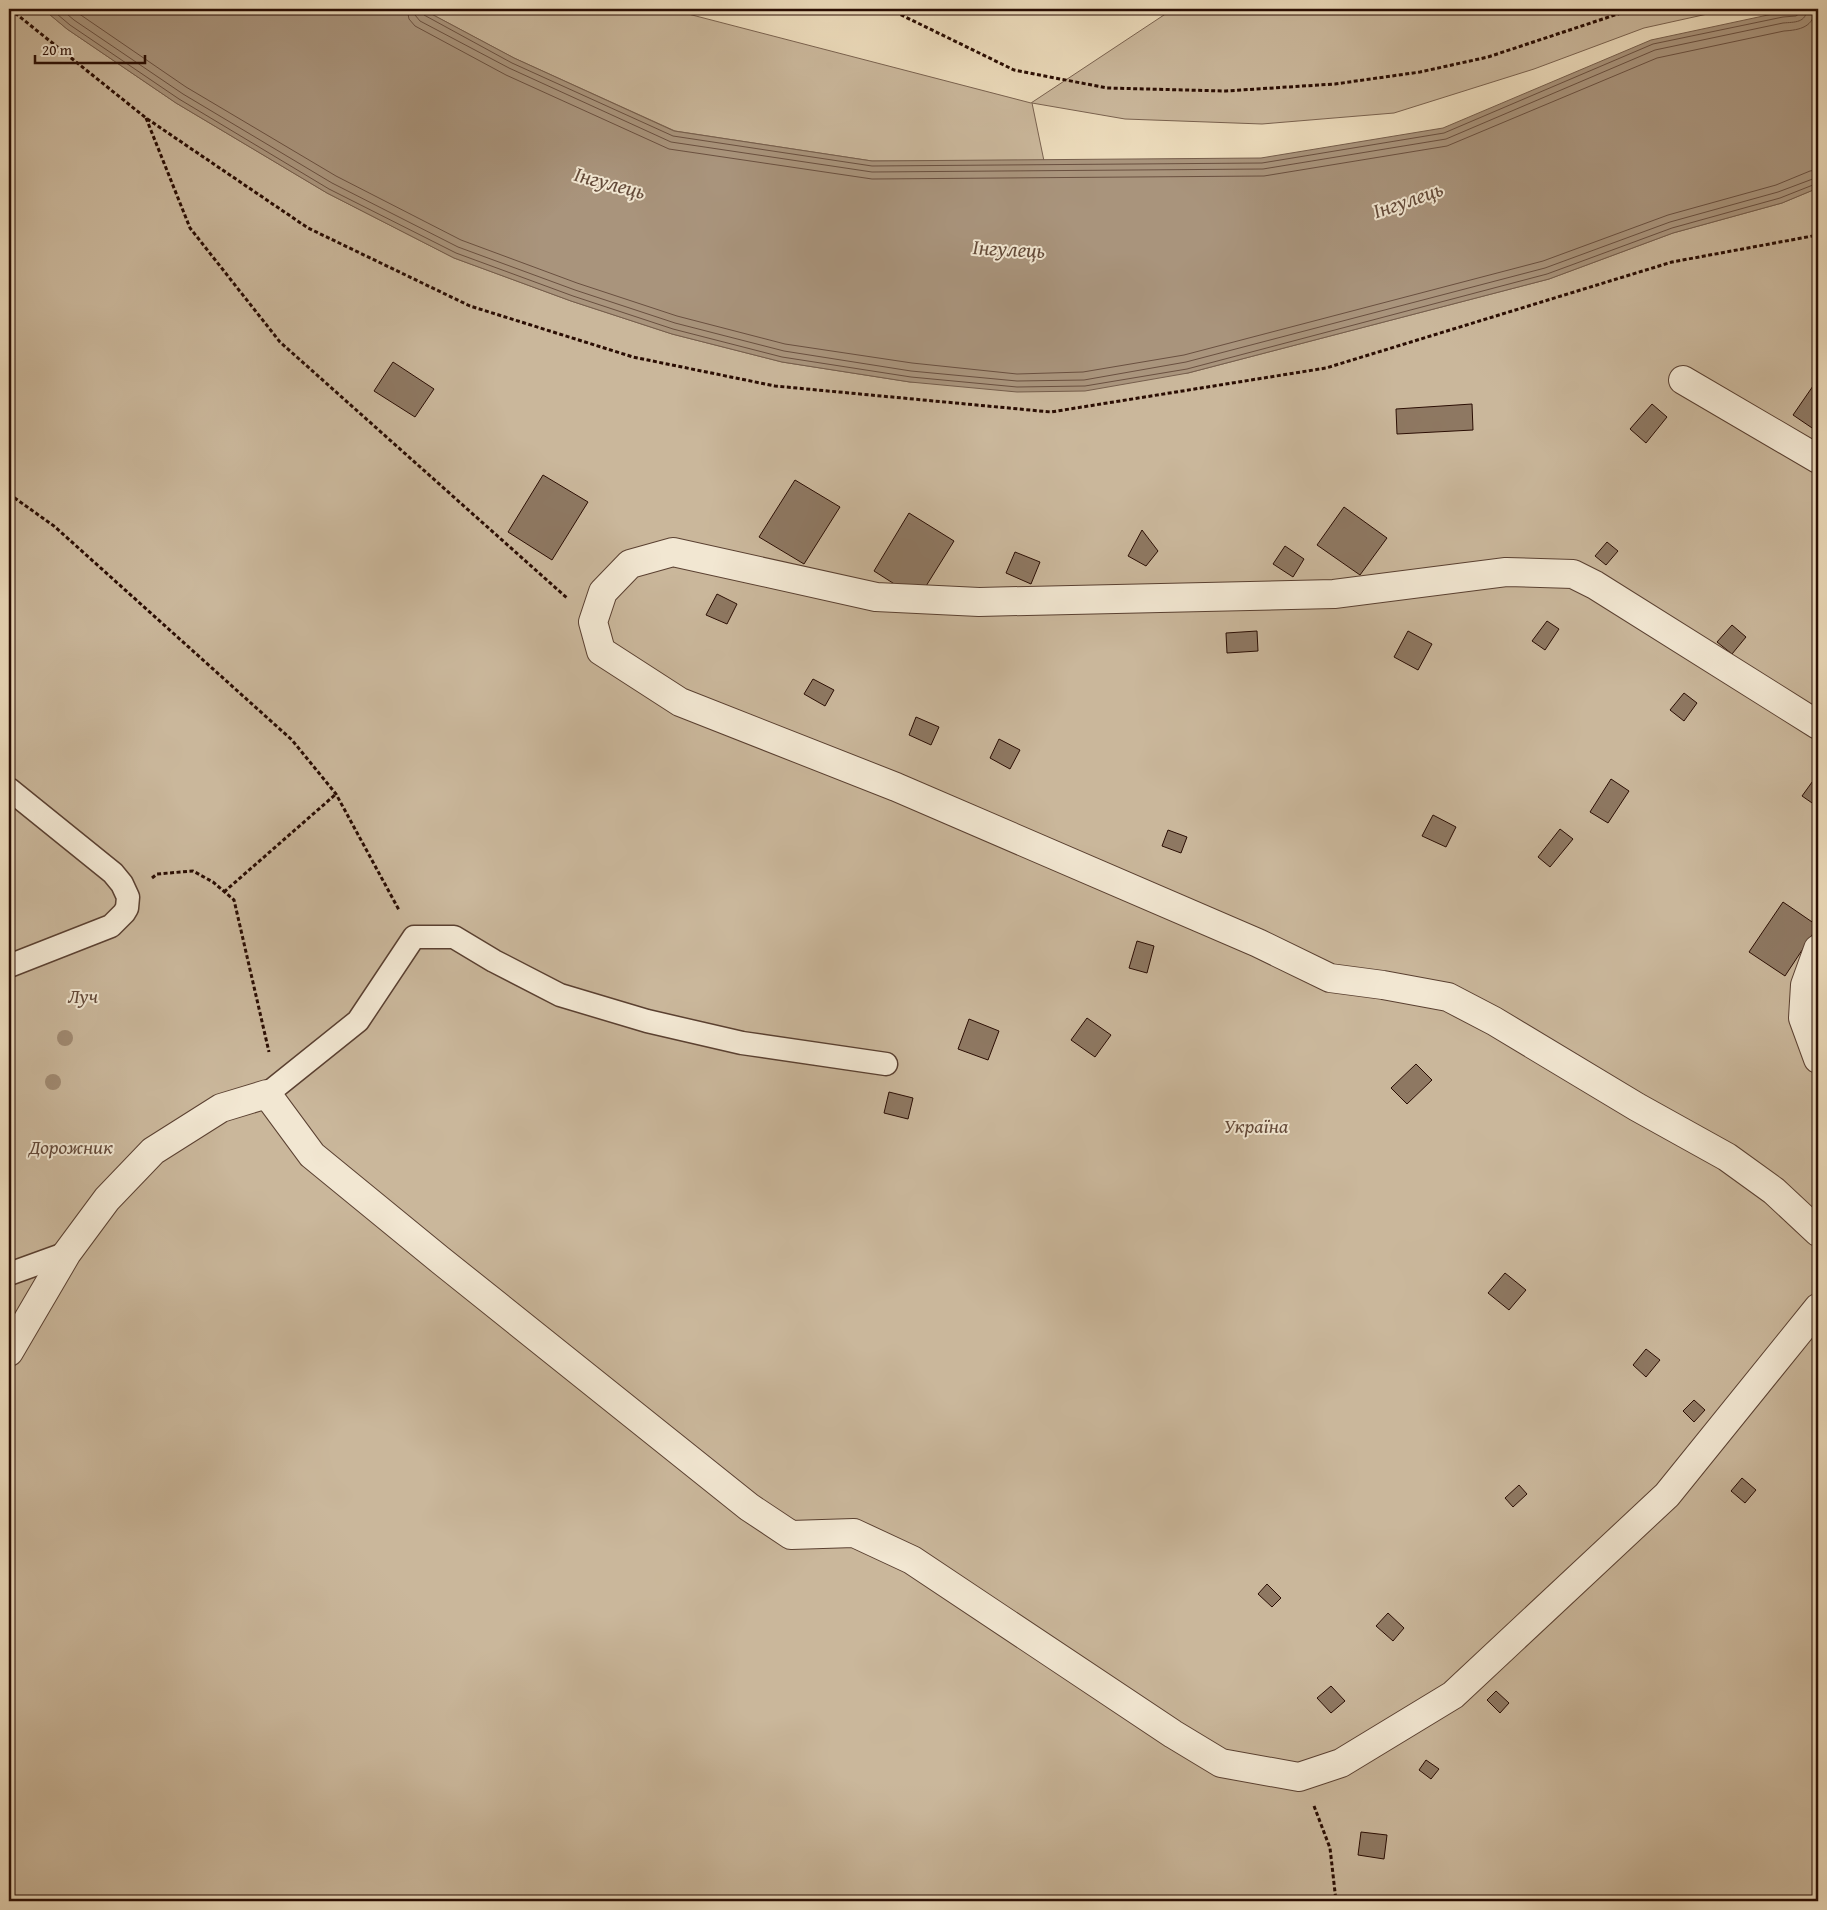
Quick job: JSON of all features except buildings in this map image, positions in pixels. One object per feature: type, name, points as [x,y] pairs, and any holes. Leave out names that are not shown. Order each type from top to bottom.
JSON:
[{"type":"street","points":[[1683,380],[1818,459]]},
{"type":"street","points":[[1818,725],[1595,585],[1573,574],[1506,572],[1334,594],[978,602],[876,597],[673,552],[630,564],[603,592],[593,622],[601,652],[680,702],[896,787],[1258,943],[1330,978],[1383,985],[1448,997],[1727,1157],[1774,1191],[1818,1232]]},
{"type":"street","points":[[1818,948],[1805,985],[1803,1018],[1818,1059]]},
{"type":"street","points":[[9,1352],[67,1253],[107,1199],[153,1151],[221,1108],[267,1094],[312,1154],[439,1260],[763,1517],[791,1535],[854,1533],[912,1560],[1173,1734],[1221,1763],[1299,1777],[1341,1763],[1453,1695],[1667,1495],[1818,1308]]},
{"type":"lane","points":[[9,789],[113,873],[122,884],[128,897],[127,908],[111,926],[9,966]]},
{"type":"lane","points":[[267,1094],[358,1020],[414,937],[454,937],[494,961],[560,995],[648,1021],[742,1043],[886,1064]]},
{"type":"lane","points":[[9,1274],[67,1253]]},
{"type":"path","points":[[10,9],[146,118],[308,228],[470,306],[633,357],[774,386],[1051,412],[1326,368],[1672,262],[1818,235]]},
{"type":"path","points":[[889,9],[1014,70],[1107,88],[1226,91],[1335,84],[1420,72],[1488,57],[1633,9]]},
{"type":"path","points":[[146,118],[190,228],[280,342],[593,622]]},
{"type":"path","points":[[9,494],[54,526],[292,740],[336,794],[414,937]]},
{"type":"path","points":[[224,892],[336,794]]},
{"type":"path","points":[[128,897],[157,874],[192,870],[213,882],[234,900],[269,1052],[267,1094]]},
{"type":"path","points":[[1287,1775],[1313,1806],[1330,1848],[1336,1901]]},
{"type":"green space","points":[[9,9],[43,9],[67,29],[176,103],[327,193],[454,258],[571,301],[672,334],[782,362],[910,382],[1188,373],[1549,279],[1673,233],[1782,203],[1818,188],[1818,1901],[9,1901]]},
{"type":"green space","points":[[422,9],[669,9],[1031,103],[1173,9],[1730,9],[1644,28],[1534,69],[1394,113],[1262,124],[1125,119],[1032,103],[1044,161],[872,161],[675,131],[514,58]]},
{"type":"water","name":"Інгулець","points":[[43,9],[422,9],[514,58],[674,131],[872,161],[1261,158],[1443,128],[1651,40],[1782,12],[1818,10],[1818,188],[1782,203],[1673,233],[1549,279],[1188,373],[1085,391],[1017,392],[910,382],[782,362],[672,334],[571,301],[454,258],[327,193],[176,103],[67,29]]},
{"type":"park label","name":"Луч","points":[[83,996]]},
{"type":"park label","name":"Україна","points":[[1256,1126]]},
{"type":"park label","name":"Дорожник","points":[[71,1147]]}]
